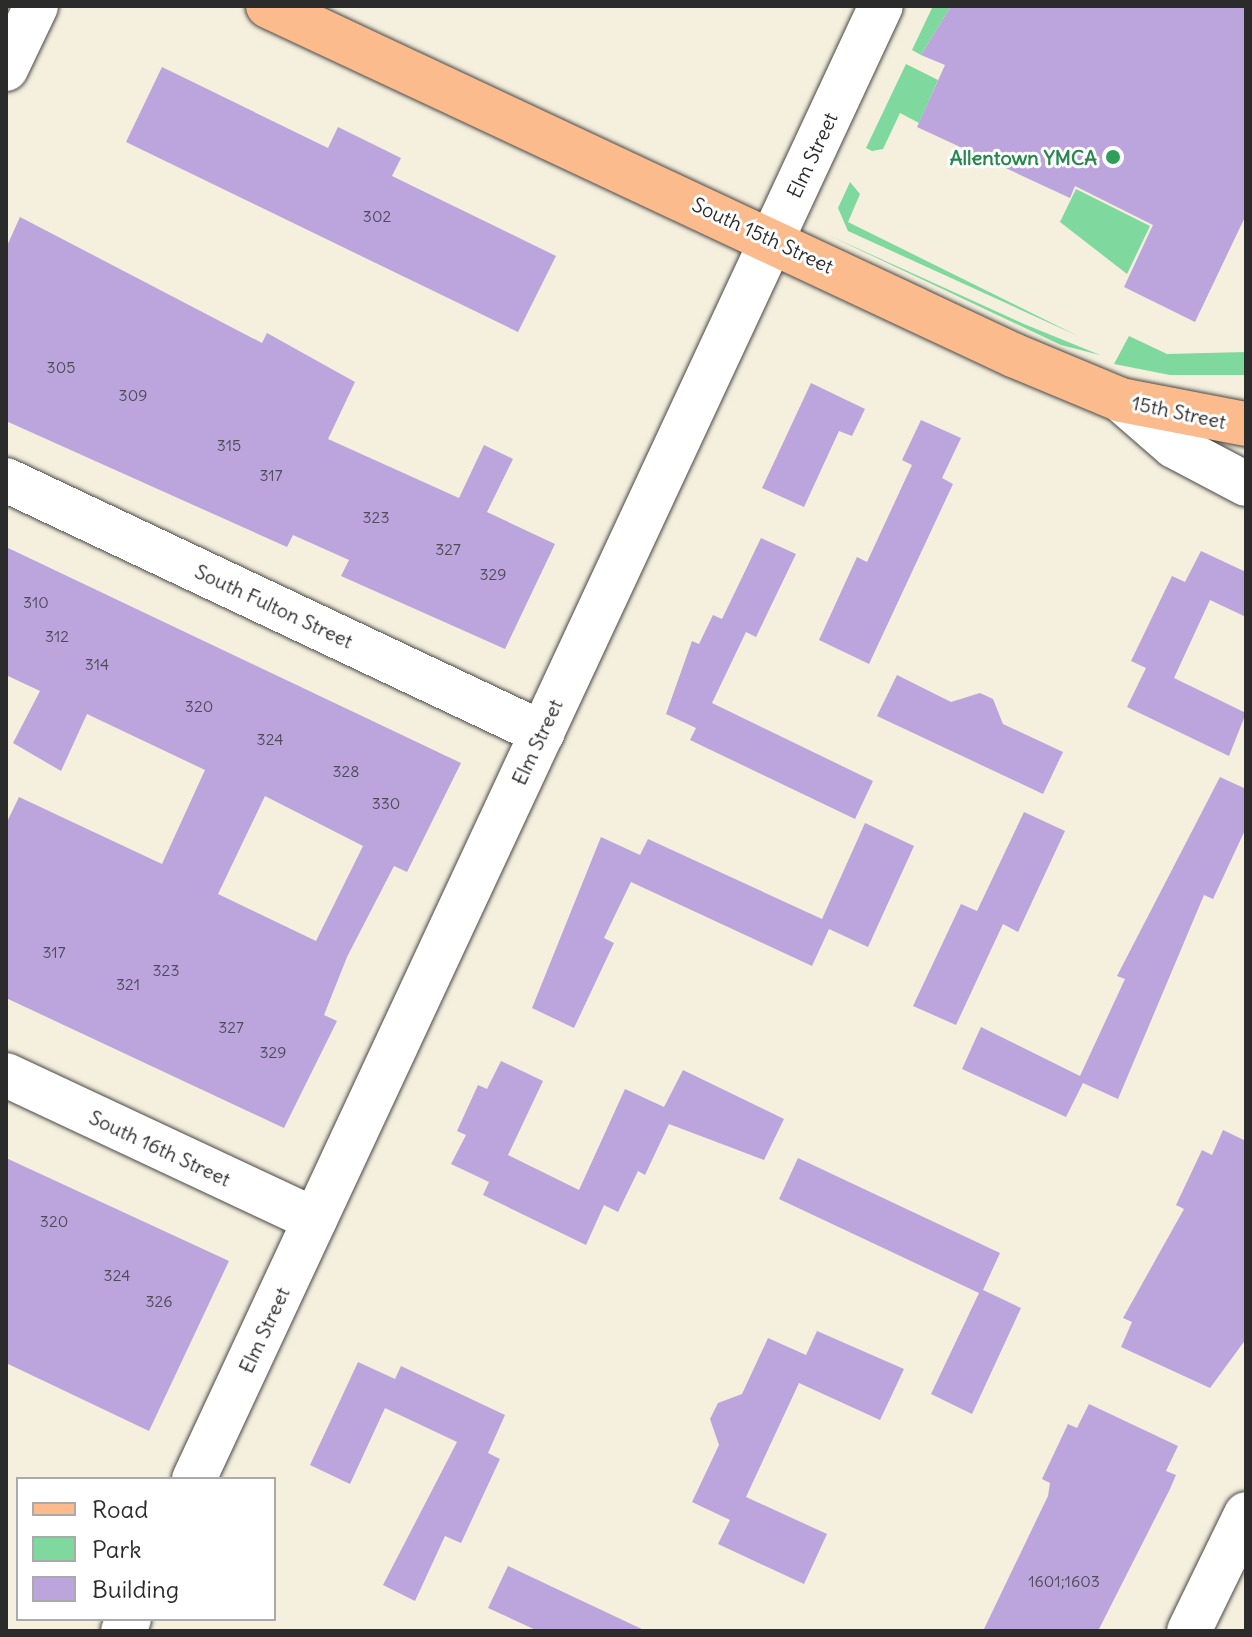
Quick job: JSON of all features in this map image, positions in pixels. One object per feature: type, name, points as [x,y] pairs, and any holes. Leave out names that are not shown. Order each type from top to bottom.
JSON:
[{"type":"main road","name":"South 15th Street","points":[[268,6],[1121,400]]},
{"type":"main road","name":"15th Street","points":[[1121,400],[1243,423]]},
{"type":"street","points":[[6,69],[36,6]]},
{"type":"street","name":"Elm Street","points":[[195,1477],[881,6]]},
{"type":"street","name":"South 15th Street","points":[[1121,400],[1174,446],[1246,484]]},
{"type":"street","name":"South Fulton Street","points":[[6,480],[542,733]]},
{"type":"street","name":"South 16th Street","points":[[6,1075],[315,1220]]},
{"type":"street","points":[[1189,1631],[1246,1514]]},
{"type":"green space","points":[[933,6],[951,6],[921,55],[912,50]]},
{"type":"green space","points":[[906,64],[938,80],[919,123],[900,113],[883,149],[872,151],[866,148]]},
{"type":"green space","points":[[850,182],[860,194],[848,222],[1078,336],[848,231],[838,208]]},
{"type":"green space","points":[[1076,189],[1150,226],[1127,274],[1060,222]]},
{"type":"green space","points":[[826,234],[1024,324],[1100,355],[1061,345]]},
{"type":"green space","points":[[1129,336],[1167,354],[1246,352],[1246,375],[1170,375],[1114,364]]},
{"type":"building","name":"Allentown YMCA","points":[[951,6],[1246,6],[1246,215],[1195,322],[1124,287],[1153,225],[1075,186],[1070,198],[917,127],[945,65],[921,55]]},
{"type":"building","points":[[162,67],[328,148],[338,127],[401,158],[392,176],[556,256],[518,332],[126,142]]},
{"type":"building","points":[[20,217],[262,343],[267,333],[355,382],[328,439],[459,498],[484,445],[513,459],[487,512],[555,544],[505,649],[341,576],[349,560],[293,535],[287,547],[6,421],[6,248]]},
{"type":"building","points":[[811,383],[865,409],[852,436],[839,431],[804,507],[762,488]]},
{"type":"building","points":[[921,420],[961,438],[942,478],[953,484],[869,664],[819,640],[857,557],[867,562],[912,465],[902,460]]},
{"type":"building","points":[[761,538],[796,554],[756,637],[746,632],[712,703],[873,781],[855,819],[690,740],[696,728],[666,714],[692,641],[699,644],[713,615],[722,619]]},
{"type":"building","points":[[6,547],[461,763],[407,872],[394,866],[347,957],[324,1015],[337,1021],[284,1128],[6,998],[6,824],[19,797],[162,864],[205,770],[87,714],[61,771],[13,743],[40,691],[6,675]],"holes":[[[265,796],[363,846],[316,941],[218,894]]]},
{"type":"building","points":[[1201,551],[1246,572],[1246,617],[1210,600],[1174,678],[1246,713],[1229,756],[1127,707],[1146,668],[1131,661],[1172,576],[1185,582]]},
{"type":"building","points":[[897,675],[951,702],[980,693],[993,699],[1003,724],[1063,752],[1043,794],[877,716]]},
{"type":"building","points":[[1220,777],[1246,789],[1246,828],[1213,899],[1204,895],[1118,1099],[1083,1083],[1066,1117],[962,1069],[981,1027],[1080,1076],[1125,979],[1117,976]]},
{"type":"building","points":[[1024,812],[1065,831],[1018,932],[1003,924],[956,1025],[913,1006],[961,904],[977,911]]},
{"type":"building","points":[[865,823],[914,846],[868,947],[829,929],[812,966],[631,882],[604,938],[614,943],[574,1028],[532,1008],[601,837],[640,855],[648,839],[822,919]]},
{"type":"building","points":[[501,1061],[543,1081],[508,1155],[579,1190],[625,1089],[664,1107],[683,1070],[784,1119],[764,1160],[669,1124],[645,1175],[638,1171],[618,1212],[604,1205],[586,1245],[483,1195],[489,1182],[451,1164],[466,1135],[457,1131],[478,1085],[487,1089]]},
{"type":"building","points":[[1223,1130],[1246,1141],[1246,1339],[1210,1388],[1121,1347],[1132,1322],[1123,1318],[1184,1209],[1176,1205],[1202,1150],[1212,1155]]},
{"type":"building","points":[[6,1158],[229,1261],[149,1431],[6,1363]]},
{"type":"building","points":[[798,1158],[1000,1253],[983,1290],[1021,1308],[972,1414],[931,1394],[979,1293],[779,1199]]},
{"type":"building","points":[[817,1331],[904,1369],[880,1420],[799,1383],[746,1497],[827,1534],[804,1584],[718,1544],[730,1520],[692,1502],[719,1445],[710,1419],[718,1403],[742,1394],[768,1338],[806,1355]]},
{"type":"building","points":[[358,1362],[395,1379],[401,1366],[505,1415],[488,1453],[500,1459],[461,1543],[445,1536],[415,1601],[383,1585],[457,1442],[385,1408],[350,1484],[310,1465]]},
{"type":"building","points":[[1089,1404],[1178,1446],[1166,1471],[1176,1475],[1170,1489],[1098,1631],[983,1631],[1048,1496],[1050,1483],[1042,1479],[1068,1424],[1077,1428]]},
{"type":"building","points":[[508,1566],[646,1631],[538,1631],[488,1608]]},
{"type":"place","name":"Allentown YMCA","points":[[1113,157]]}]
